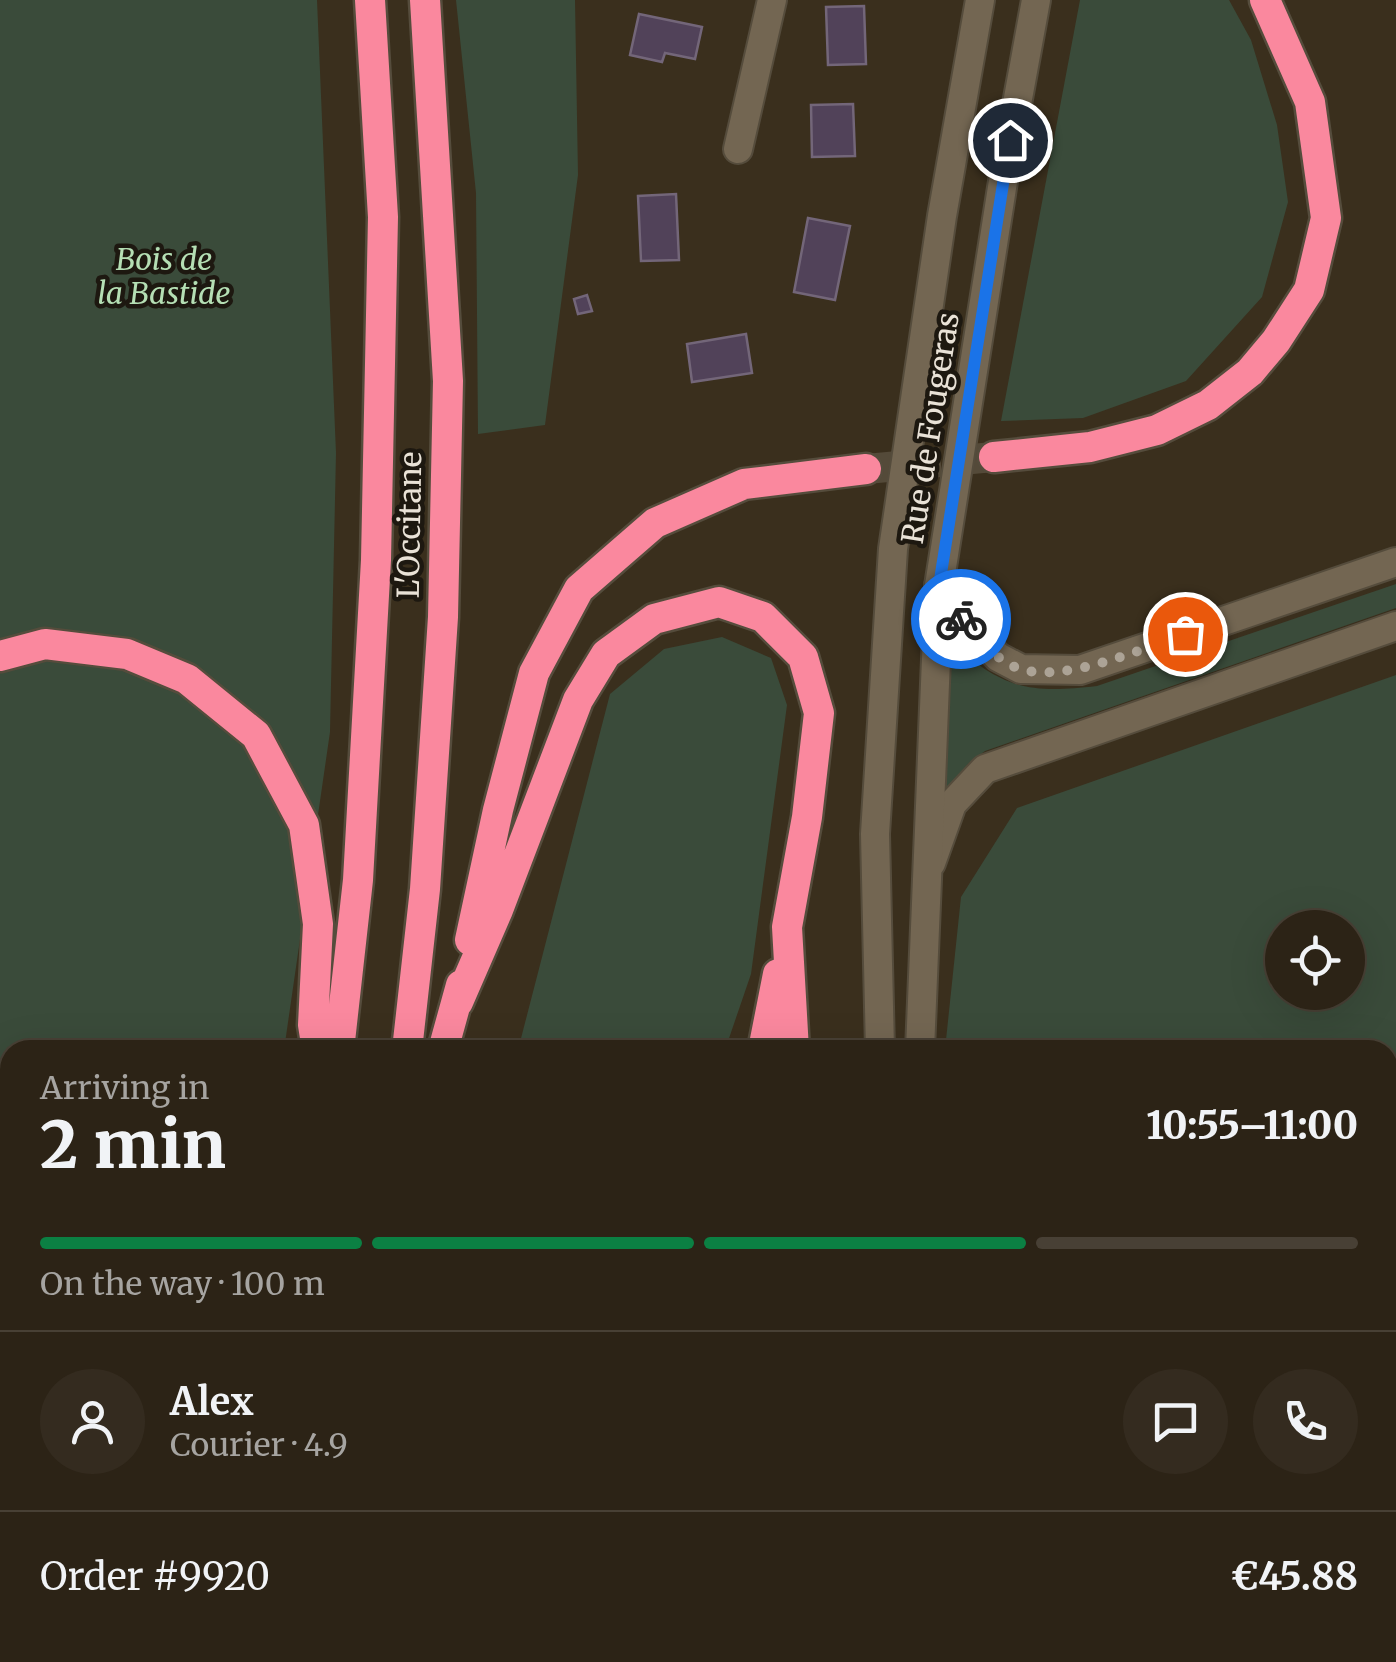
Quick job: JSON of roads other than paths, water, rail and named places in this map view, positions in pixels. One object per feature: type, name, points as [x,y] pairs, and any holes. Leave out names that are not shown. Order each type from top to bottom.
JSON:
[{"type":"highway","name":"L'Occitane","points":[[341,1040],[358,880],[376,560],[383,217],[370,0]]},
{"type":"highway","name":"L'Occitane","points":[[409,1040],[425,889],[443,617],[448,381],[425,0]]},
{"type":"highway","points":[[994,457],[1090,447],[1158,430],[1208,405],[1250,372],[1309,290],[1326,218],[1310,102],[1264,0]]},
{"type":"highway","points":[[447,1040],[498,810],[534,674],[579,589],[655,523],[744,484],[866,469]]},
{"type":"highway","points":[[458,1002],[505,892],[578,700],[606,654],[654,619],[719,602],[763,618],[804,656],[819,713],[807,817],[765,1040]]},
{"type":"highway","points":[[0,656],[45,644],[127,654],[188,679],[256,736],[304,826],[318,924],[312,1025],[315,1040]]},
{"type":"highway","points":[[787,927],[793,1040]]},
{"type":"main road","points":[[738,149],[772,0]]},
{"type":"main road","name":"Rue de Fougeras","points":[[880,1040],[875,834],[893,549],[942,216],[980,0]]},
{"type":"main road","name":"Rue de Fougeras","points":[[920,1040],[939,586],[1036,0]]},
{"type":"main road","points":[[939,586],[954,612],[998,657],[1021,669],[1080,670],[1396,562]]},
{"type":"main road","points":[[924,884],[952,804],[984,768],[1396,626]]},
{"type":"tunnel","points":[[866,469],[994,457]]},
{"type":"park label","name":"Bois de la Bastide","points":[[164,277]]}]
